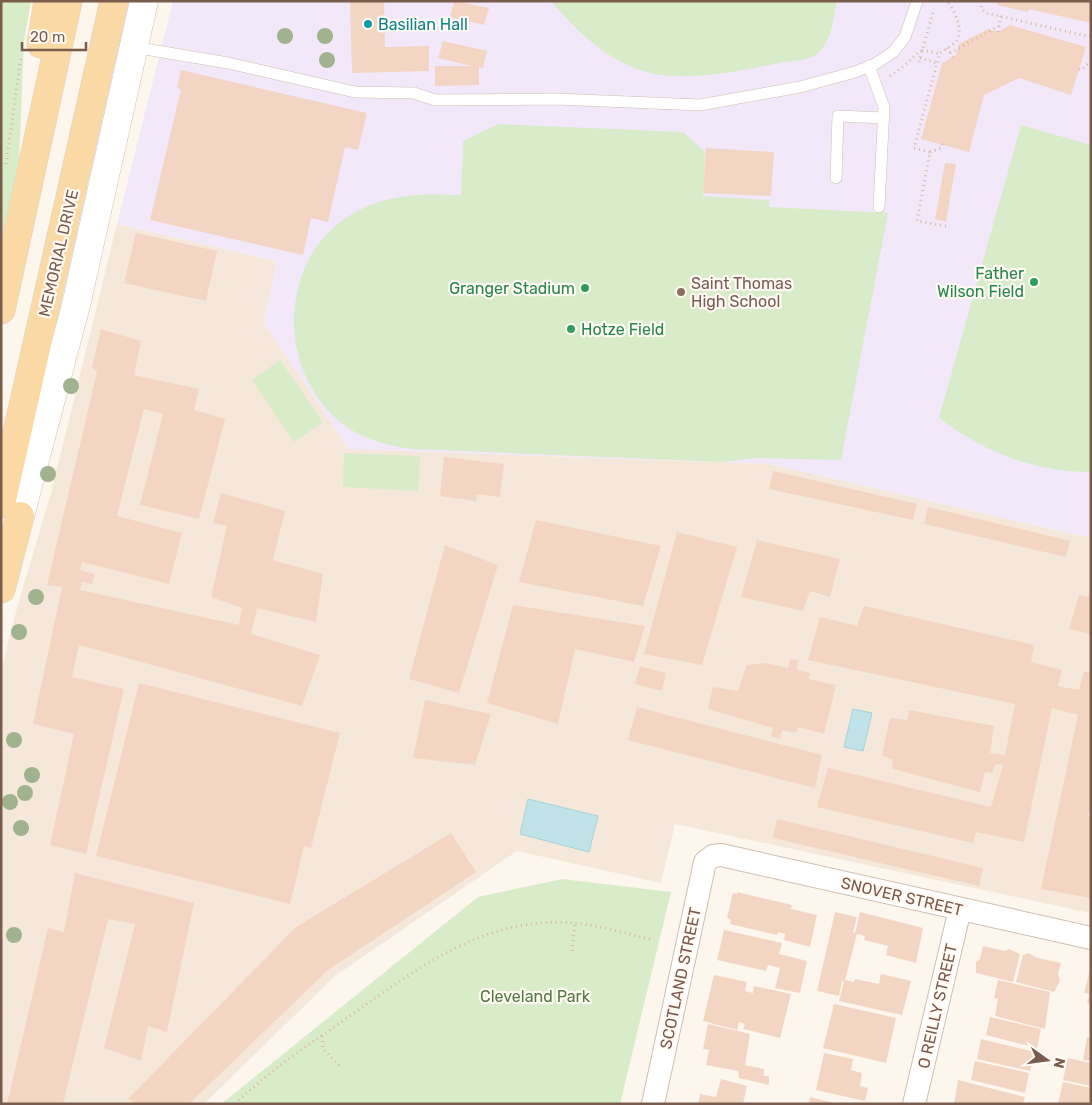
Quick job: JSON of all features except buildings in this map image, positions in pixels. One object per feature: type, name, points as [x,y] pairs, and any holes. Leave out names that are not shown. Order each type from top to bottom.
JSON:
[{"type":"main road","points":[[34,150],[34,95],[48,1]]},
{"type":"main road","points":[[1,310],[34,150],[68,1]]},
{"type":"main road","name":"MEMORIAL DRIVE","points":[[1,589],[11,510],[114,1]]},
{"type":"street","points":[[11,510],[76,306],[144,1]]},
{"type":"street","name":"SNOVER STREET","points":[[712,856],[720,855],[1091,938]]},
{"type":"street","name":"SCOTLAND STREET","points":[[653,1104],[705,862],[712,856]]},
{"type":"street","name":"O REILLY STREET","points":[[914,1104],[960,908]]},
{"type":"lane","points":[[133,47],[228,63],[356,92],[414,93],[435,100],[556,100],[700,104],[800,87],[869,66],[892,52],[905,37],[917,1]]},
{"type":"lane","points":[[869,66],[884,107],[879,207]]},
{"type":"lane","points":[[836,178],[838,116],[884,118]]},
{"type":"path","points":[[942,144],[941,148],[930,152],[914,148],[940,54],[957,41],[956,16],[947,1]]},
{"type":"path","points":[[982,1],[983,11],[1091,37]]},
{"type":"path","points":[[933,11],[920,60],[937,63]]},
{"type":"path","points":[[998,32],[1001,16]]},
{"type":"path","points":[[950,53],[999,26]]},
{"type":"path","points":[[947,48],[953,57]]},
{"type":"path","points":[[922,50],[940,54]]},
{"type":"path","points":[[4,173],[21,54]]},
{"type":"path","points":[[1079,69],[1081,70],[1091,61]]},
{"type":"path","points":[[930,152],[917,221],[946,226]]},
{"type":"path","points":[[236,1104],[261,1079],[436,957],[463,943],[523,925],[575,923],[653,940]]},
{"type":"path","points":[[572,950],[575,923]]},
{"type":"path","points":[[322,1036],[323,1049],[341,1067]]},
{"type":"shaded area","name":"Saint Thomas High School","points":[[173,1],[1091,1],[1091,538],[770,464],[349,449],[264,323],[277,261],[117,224]]},
{"type":"shaded area","points":[[117,224],[277,261],[264,323],[349,449],[770,464],[1091,538],[1091,913],[675,824],[661,883],[517,851],[335,976],[204,1104],[1,1104],[1,671],[17,608],[51,493]]},
{"type":"green space","points":[[1,1],[31,1],[24,41],[18,186],[1,261]]},
{"type":"green space","points":[[551,1],[837,1],[828,39],[814,56],[710,75],[672,76],[654,74],[637,69],[612,57],[590,41]]},
{"type":"green space","name":"Granger Stadium","points":[[499,124],[683,132],[705,152],[703,196],[769,200],[769,207],[888,213],[841,460],[756,458],[723,462],[414,449],[375,441],[357,433],[340,422],[317,397],[302,368],[295,337],[295,305],[302,275],[317,247],[339,223],[368,206],[414,195],[461,195],[463,141]]},
{"type":"green space","name":"Father Wilson Field","points":[[1021,125],[1091,145],[1091,472],[1049,468],[1010,458],[974,441],[939,418]]},
{"type":"green space","points":[[280,360],[323,422],[294,442],[252,380]]},
{"type":"green space","points":[[344,453],[420,456],[418,491],[343,487]]},
{"type":"green space","name":"Cleveland Park","points":[[562,879],[671,892],[620,1104],[221,1104],[478,897]]},
{"type":"water","points":[[853,709],[872,713],[863,751],[844,747]]},
{"type":"water","points":[[528,799],[598,816],[589,852],[520,834]]},
{"type":"place","name":"Basilian Hall","points":[[368,24]]},
{"type":"place","name":"Father Wilson Field","points":[[1034,282]]},
{"type":"place","name":"Granger Stadium","points":[[585,288]]},
{"type":"place","name":"Saint Thomas High School","points":[[681,292]]},
{"type":"place","name":"Hotze Field","points":[[571,329]]}]
